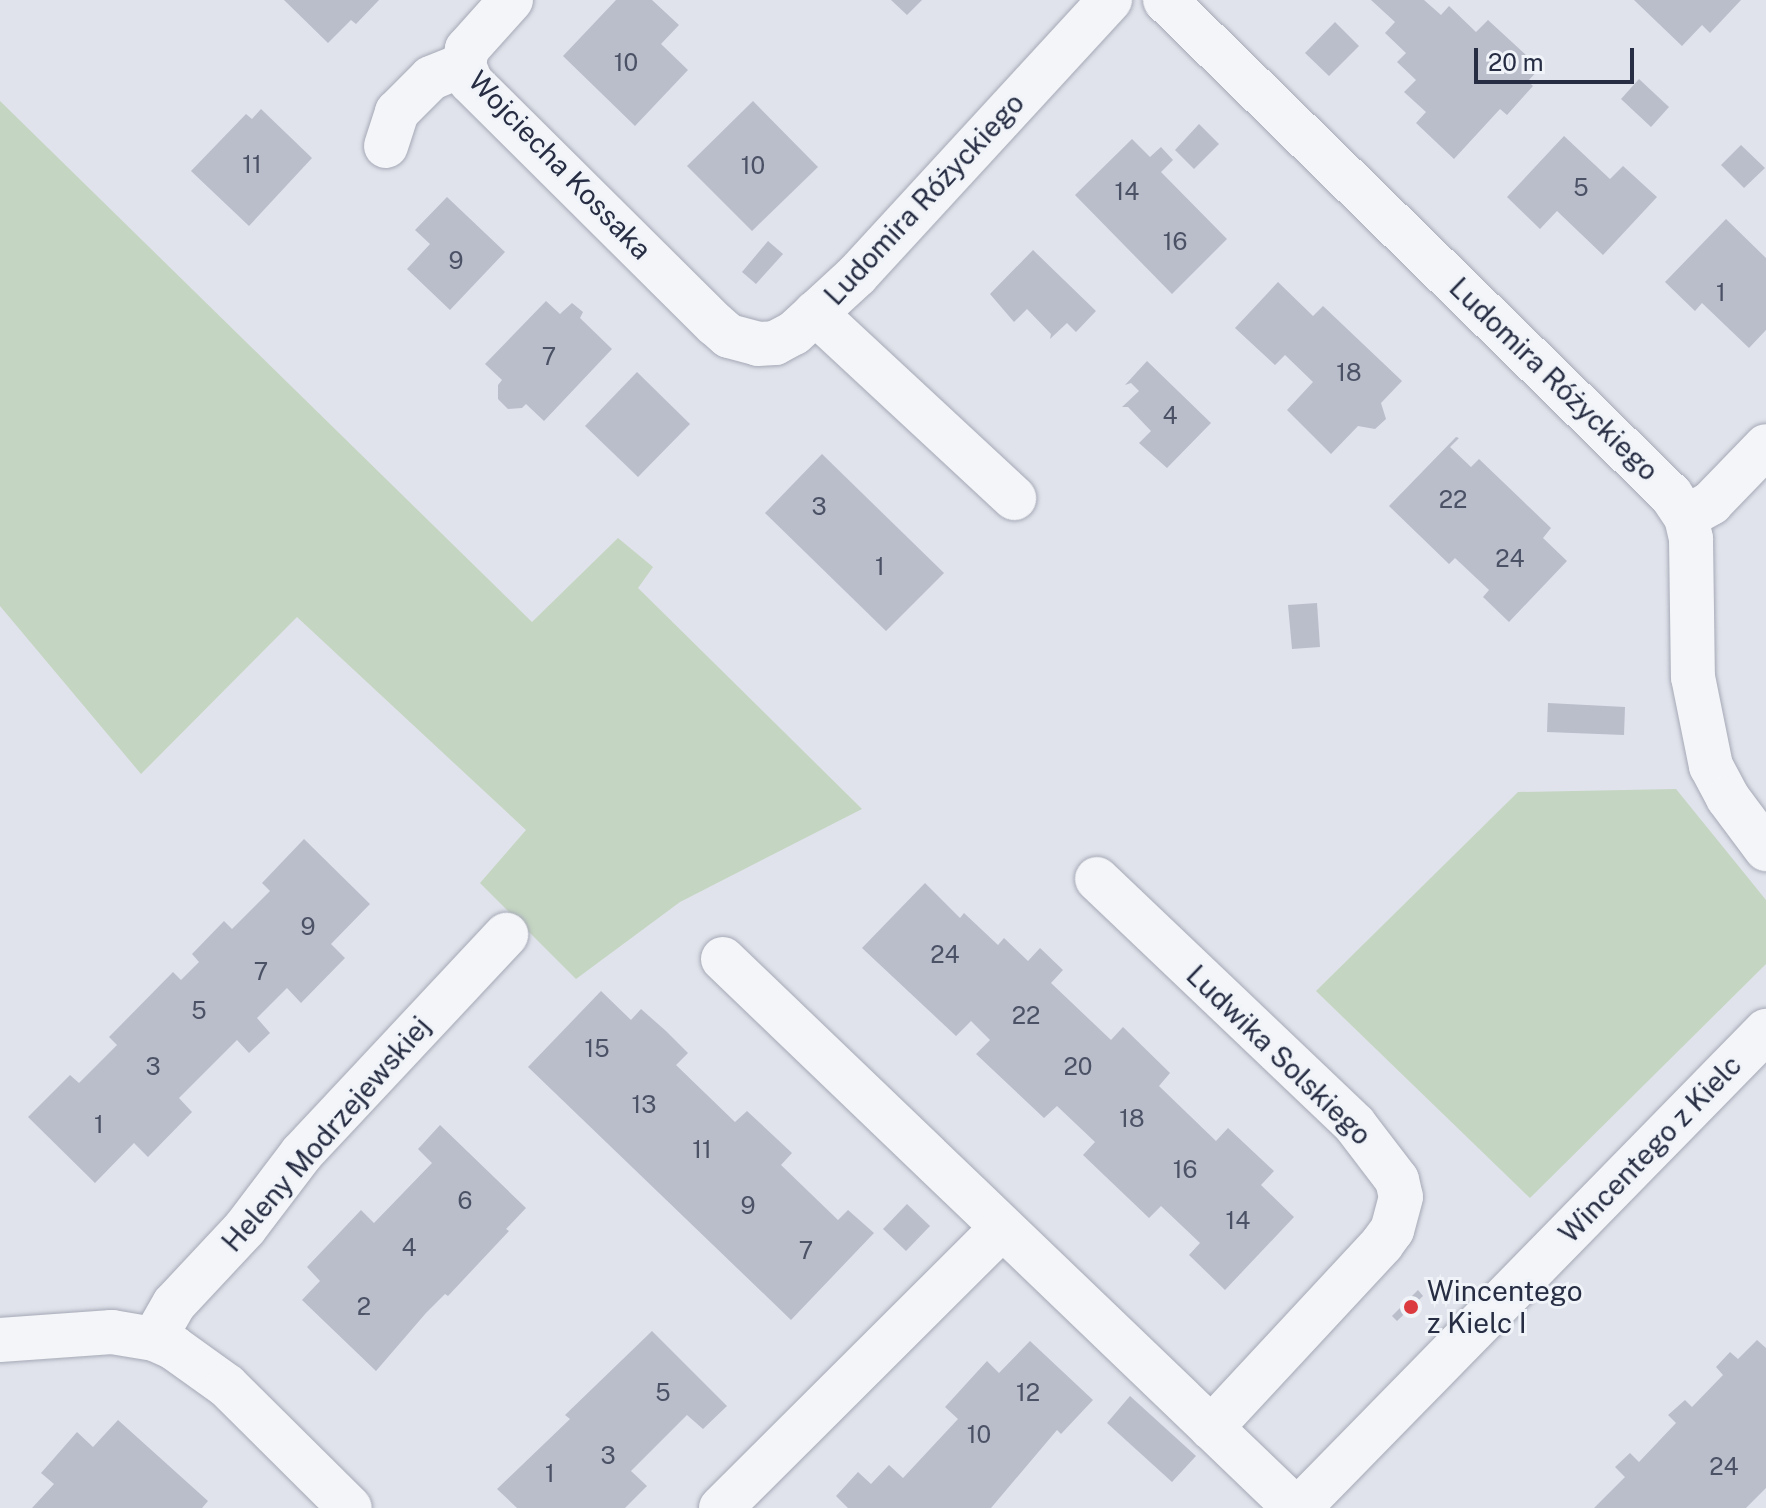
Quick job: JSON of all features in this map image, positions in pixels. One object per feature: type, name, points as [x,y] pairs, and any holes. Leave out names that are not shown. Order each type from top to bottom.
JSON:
[{"type":"street","name":"Wojciecha Kossaka","points":[[511,0],[467,49],[464,65],[471,82],[715,324]]},
{"type":"street","name":"Ludomira Różyckiego","points":[[715,324],[743,342],[775,343],[794,333],[857,275],[1110,0]]},
{"type":"street","name":"Ludomira Różyckiego","points":[[1165,0],[1647,468],[1686,517]]},
{"type":"street","points":[[386,146],[397,112],[431,78],[464,65]]},
{"type":"street","points":[[815,313],[1014,498]]},
{"type":"street","points":[[1766,446],[1711,503],[1686,517],[1693,569],[1693,677],[1699,719],[1711,766],[1728,798],[1766,849]]},
{"type":"street","name":"Ludwika Solskiego","points":[[1097,879],[1355,1125],[1388,1167],[1401,1197],[1392,1230],[1382,1244],[1211,1428]]},
{"type":"street","name":"Heleny Modrzejewskiej","points":[[154,1339],[174,1304],[245,1228],[302,1153],[506,935]]},
{"type":"street","points":[[723,959],[1001,1229],[1297,1508]]},
{"type":"street","name":"Wincentego z Kielc","points":[[1297,1508],[1766,1031]]},
{"type":"street","points":[[721,1508],[1001,1229]]},
{"type":"street","points":[[0,1340],[112,1332],[154,1339],[198,1362],[227,1386],[350,1508]]},
{"type":"green space","points":[[0,101],[532,622],[618,538],[653,567],[638,588],[862,809],[680,902],[576,979],[480,883],[526,830],[297,617],[141,774],[0,606]]},
{"type":"green space","points":[[1676,789],[1766,900],[1766,964],[1530,1198],[1316,991],[1518,792]]},
{"type":"building","points":[[284,0],[379,0],[356,24],[351,20],[328,43]]},
{"type":"building","points":[[616,0],[652,0],[679,25],[661,44],[688,70],[635,126],[563,56]]},
{"type":"building","points":[[891,0],[922,0],[907,15]]},
{"type":"building","points":[[1371,0],[1424,0],[1441,15],[1449,6],[1476,32],[1488,20],[1540,68],[1528,81],[1533,86],[1507,115],[1500,109],[1454,159],[1416,123],[1426,112],[1404,92],[1416,80],[1397,62],[1406,53],[1385,33],[1395,22]]},
{"type":"building","points":[[1634,0],[1741,0],[1710,33],[1702,25],[1682,46]]},
{"type":"building","points":[[1335,22],[1359,46],[1329,76],[1305,53]]},
{"type":"building","points":[[1639,79],[1669,107],[1651,127],[1621,99]]},
{"type":"building","points":[[753,101],[818,167],[752,231],[687,166]]},
{"type":"building","points":[[261,109],[312,158],[249,226],[191,171],[246,114],[252,119]]},
{"type":"building","points":[[1199,124],[1219,144],[1194,169],[1175,150]]},
{"type":"building","points":[[1564,136],[1610,179],[1623,166],[1657,197],[1603,255],[1557,211],[1540,229],[1507,197]]},
{"type":"building","points":[[1132,139],[1150,157],[1161,147],[1173,160],[1161,172],[1227,239],[1172,294],[1075,195]]},
{"type":"building","points":[[1741,145],[1765,168],[1744,188],[1721,165]]},
{"type":"building","points":[[447,197],[505,252],[450,310],[407,269],[430,244],[415,230]]},
{"type":"building","points":[[1726,219],[1766,258],[1766,330],[1749,348],[1702,303],[1695,311],[1665,282]]},
{"type":"building","points":[[768,241],[783,254],[756,284],[742,272]]},
{"type":"building","points":[[1033,250],[1096,311],[1076,332],[1067,323],[1050,339],[1051,334],[1027,309],[1014,322],[990,294]]},
{"type":"building","points":[[1278,282],[1313,316],[1323,306],[1402,381],[1381,403],[1386,419],[1375,429],[1358,426],[1331,454],[1287,410],[1313,382],[1285,355],[1275,365],[1235,328]]},
{"type":"building","points":[[546,301],[560,314],[572,303],[583,312],[580,318],[612,349],[544,421],[526,404],[522,408],[508,409],[498,399],[498,385],[502,380],[485,364]]},
{"type":"building","points":[[1147,361],[1211,423],[1167,468],[1139,443],[1151,431],[1128,407],[1122,407],[1139,391],[1131,383],[1125,385]]},
{"type":"building","points":[[637,372],[690,424],[638,477],[585,426]]},
{"type":"building","points":[[1456,437],[1459,438],[1450,447],[1471,467],[1479,459],[1551,528],[1543,538],[1567,561],[1509,622],[1483,597],[1489,590],[1455,558],[1449,564],[1389,506]]},
{"type":"building","points":[[822,454],[944,573],[886,631],[765,513]]},
{"type":"building","points":[[1317,603],[1320,647],[1292,649],[1288,605]]},
{"type":"building","points":[[1548,703],[1625,707],[1624,735],[1547,732]]},
{"type":"building","points":[[304,839],[370,904],[331,944],[345,958],[301,1003],[287,988],[257,1018],[270,1033],[249,1053],[237,1040],[179,1098],[192,1112],[148,1157],[134,1143],[95,1183],[28,1117],[70,1075],[79,1083],[117,1045],[109,1037],[173,972],[181,980],[199,962],[192,954],[224,921],[232,929],[270,891],[262,883]]},
{"type":"building","points":[[925,883],[960,918],[964,913],[998,945],[1004,938],[1028,961],[1040,948],[1063,970],[1051,983],[1111,1040],[1123,1027],[1170,1073],[1159,1086],[1216,1141],[1228,1128],[1274,1171],[1261,1185],[1294,1217],[1225,1290],[1189,1255],[1200,1243],[1161,1206],[1149,1218],[1083,1155],[1095,1142],[1057,1106],[1044,1118],[976,1054],[990,1040],[971,1021],[956,1036],[862,948]]},
{"type":"building","points":[[601,991],[631,1020],[641,1009],[666,1031],[688,1053],[676,1065],[735,1122],[747,1111],[792,1153],[781,1165],[838,1220],[848,1210],[874,1233],[791,1320],[528,1067]]},
{"type":"building","points":[[440,1125],[526,1208],[506,1229],[509,1231],[448,1296],[445,1294],[426,1313],[376,1371],[302,1300],[320,1281],[307,1267],[361,1210],[374,1223],[432,1163],[418,1149]]},
{"type":"building","points":[[907,1204],[930,1226],[906,1251],[883,1229]]},
{"type":"building","points":[[1418,1290],[1423,1296],[1397,1321],[1392,1316]]},
{"type":"building","points":[[652,1331],[727,1406],[703,1429],[687,1415],[631,1471],[647,1486],[625,1508],[517,1508],[497,1489],[570,1419],[565,1415]]},
{"type":"building","points":[[1757,1340],[1766,1348],[1766,1488],[1746,1508],[1594,1508],[1625,1477],[1615,1467],[1630,1453],[1639,1462],[1676,1423],[1668,1415],[1685,1400],[1692,1407],[1723,1375],[1716,1367],[1730,1352],[1738,1359]]},
{"type":"building","points":[[1030,1341],[1093,1400],[1061,1434],[1057,1430],[991,1508],[848,1508],[836,1496],[858,1472],[871,1484],[889,1465],[903,1478],[958,1419],[945,1407],[987,1361],[999,1373]]},
{"type":"building","points":[[1130,1396],[1196,1456],[1172,1482],[1107,1423]]},
{"type":"building","points":[[118,1420],[208,1501],[202,1508],[32,1508],[54,1484],[41,1473],[77,1432],[93,1447]]},
{"type":"place","name":"Wincentego z Kielc I","points":[[1411,1307]]}]
